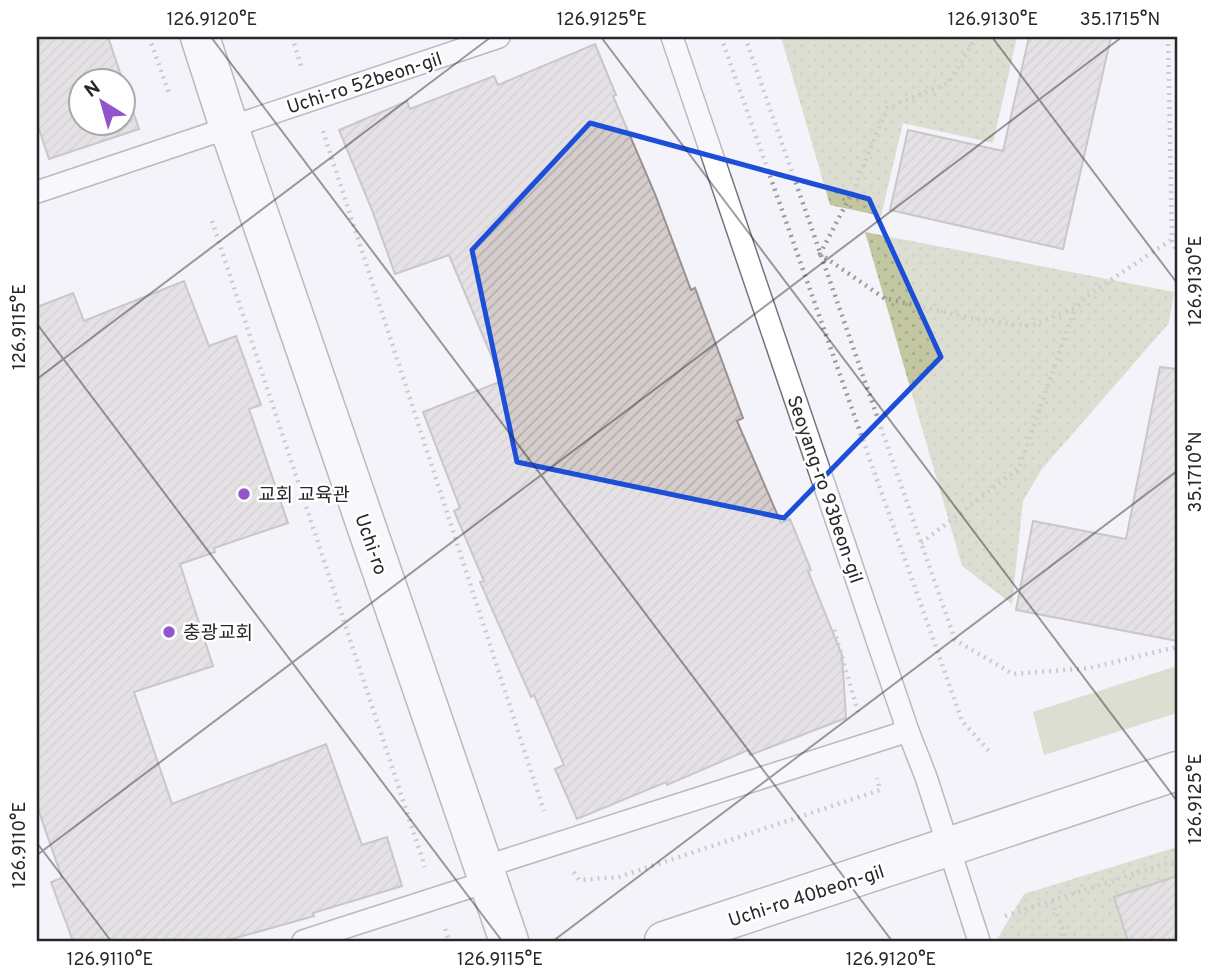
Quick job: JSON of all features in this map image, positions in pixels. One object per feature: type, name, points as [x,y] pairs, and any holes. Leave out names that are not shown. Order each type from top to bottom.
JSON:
[{"type":"main road","name":"Uchi-ro","points":[[200,37],[509,941]]},
{"type":"main road","name":"Uchi-ro 40beon-gil","points":[[664,941],[1177,772]]},
{"type":"lane","name":"Uchi-ro 52beon-gil","points":[[229,127],[499,37]]},
{"type":"lane","name":"Seoyang-ro 93beon-gil","points":[[671,37],[926,777],[979,941]]},
{"type":"lane","points":[[37,192],[229,127]]},
{"type":"lane","points":[[303,941],[435,898],[555,844],[908,730]]},
{"type":"path","points":[[149,37],[186,141]]},
{"type":"path","points":[[292,37],[555,844],[579,880],[619,877],[880,790],[832,626]]},
{"type":"path","points":[[721,37],[962,721],[990,752]]},
{"type":"path","points":[[745,37],[955,640],[1013,674],[1088,668],[1177,647]]},
{"type":"path","points":[[820,254],[855,187],[887,108],[948,83],[977,37]]},
{"type":"path","points":[[1168,37],[1177,253]]},
{"type":"path","points":[[209,211],[449,941]]},
{"type":"path","points":[[820,254],[884,298],[975,319],[1031,326],[1075,308],[1091,293],[1175,238]]},
{"type":"path","points":[[922,543],[1019,468],[1075,308]]},
{"type":"path","points":[[1000,918],[1177,860]]},
{"type":"path","points":[[1052,901],[1066,941]]},
{"type":"highlighted area","points":[[590,123],[869,199],[941,357],[784,518],[517,462],[472,250]]},
{"type":"green space","points":[[781,37],[1017,37],[993,143],[903,123],[881,216],[830,205]]},
{"type":"green space","points":[[865,232],[1174,292],[1169,323],[1042,469],[1023,501],[1012,604],[962,566]]},
{"type":"green space","points":[[1177,666],[1177,713],[1044,755],[1033,712]]},
{"type":"green space","points":[[1177,847],[1177,941],[996,941],[1024,894]]},
{"type":"building","points":[[37,37],[108,37],[118,66],[66,66],[66,136],[118,136],[49,159],[37,123]]},
{"type":"building","points":[[1029,37],[1111,37],[1063,249],[890,210],[908,130],[1003,151]]},
{"type":"building","points":[[595,44],[616,95],[613,96],[655,194],[691,290],[695,288],[743,418],[737,421],[781,523],[790,519],[811,570],[808,571],[842,655],[846,718],[750,755],[748,750],[667,785],[666,782],[577,819],[555,769],[564,765],[480,582],[484,581],[454,511],[460,508],[423,412],[502,381],[449,255],[395,274],[339,130],[407,101],[410,109],[494,76],[498,85]]},
{"type":"building","points":[[184,281],[209,346],[236,336],[261,405],[249,409],[288,523],[214,548],[215,552],[180,564],[213,666],[134,692],[172,804],[326,744],[362,845],[387,837],[402,886],[313,913],[314,916],[225,941],[73,941],[51,882],[62,878],[37,806],[37,307],[73,293],[84,321]]},
{"type":"building","points":[[1160,367],[1177,369],[1177,641],[1016,610],[1033,521],[1126,539]]},
{"type":"building","points":[[1177,876],[1177,941],[1128,941],[1114,897]]},
{"type":"place","name":"교회 교육관","points":[[244,494]]},
{"type":"place","name":"충광교회","points":[[169,632]]}]
